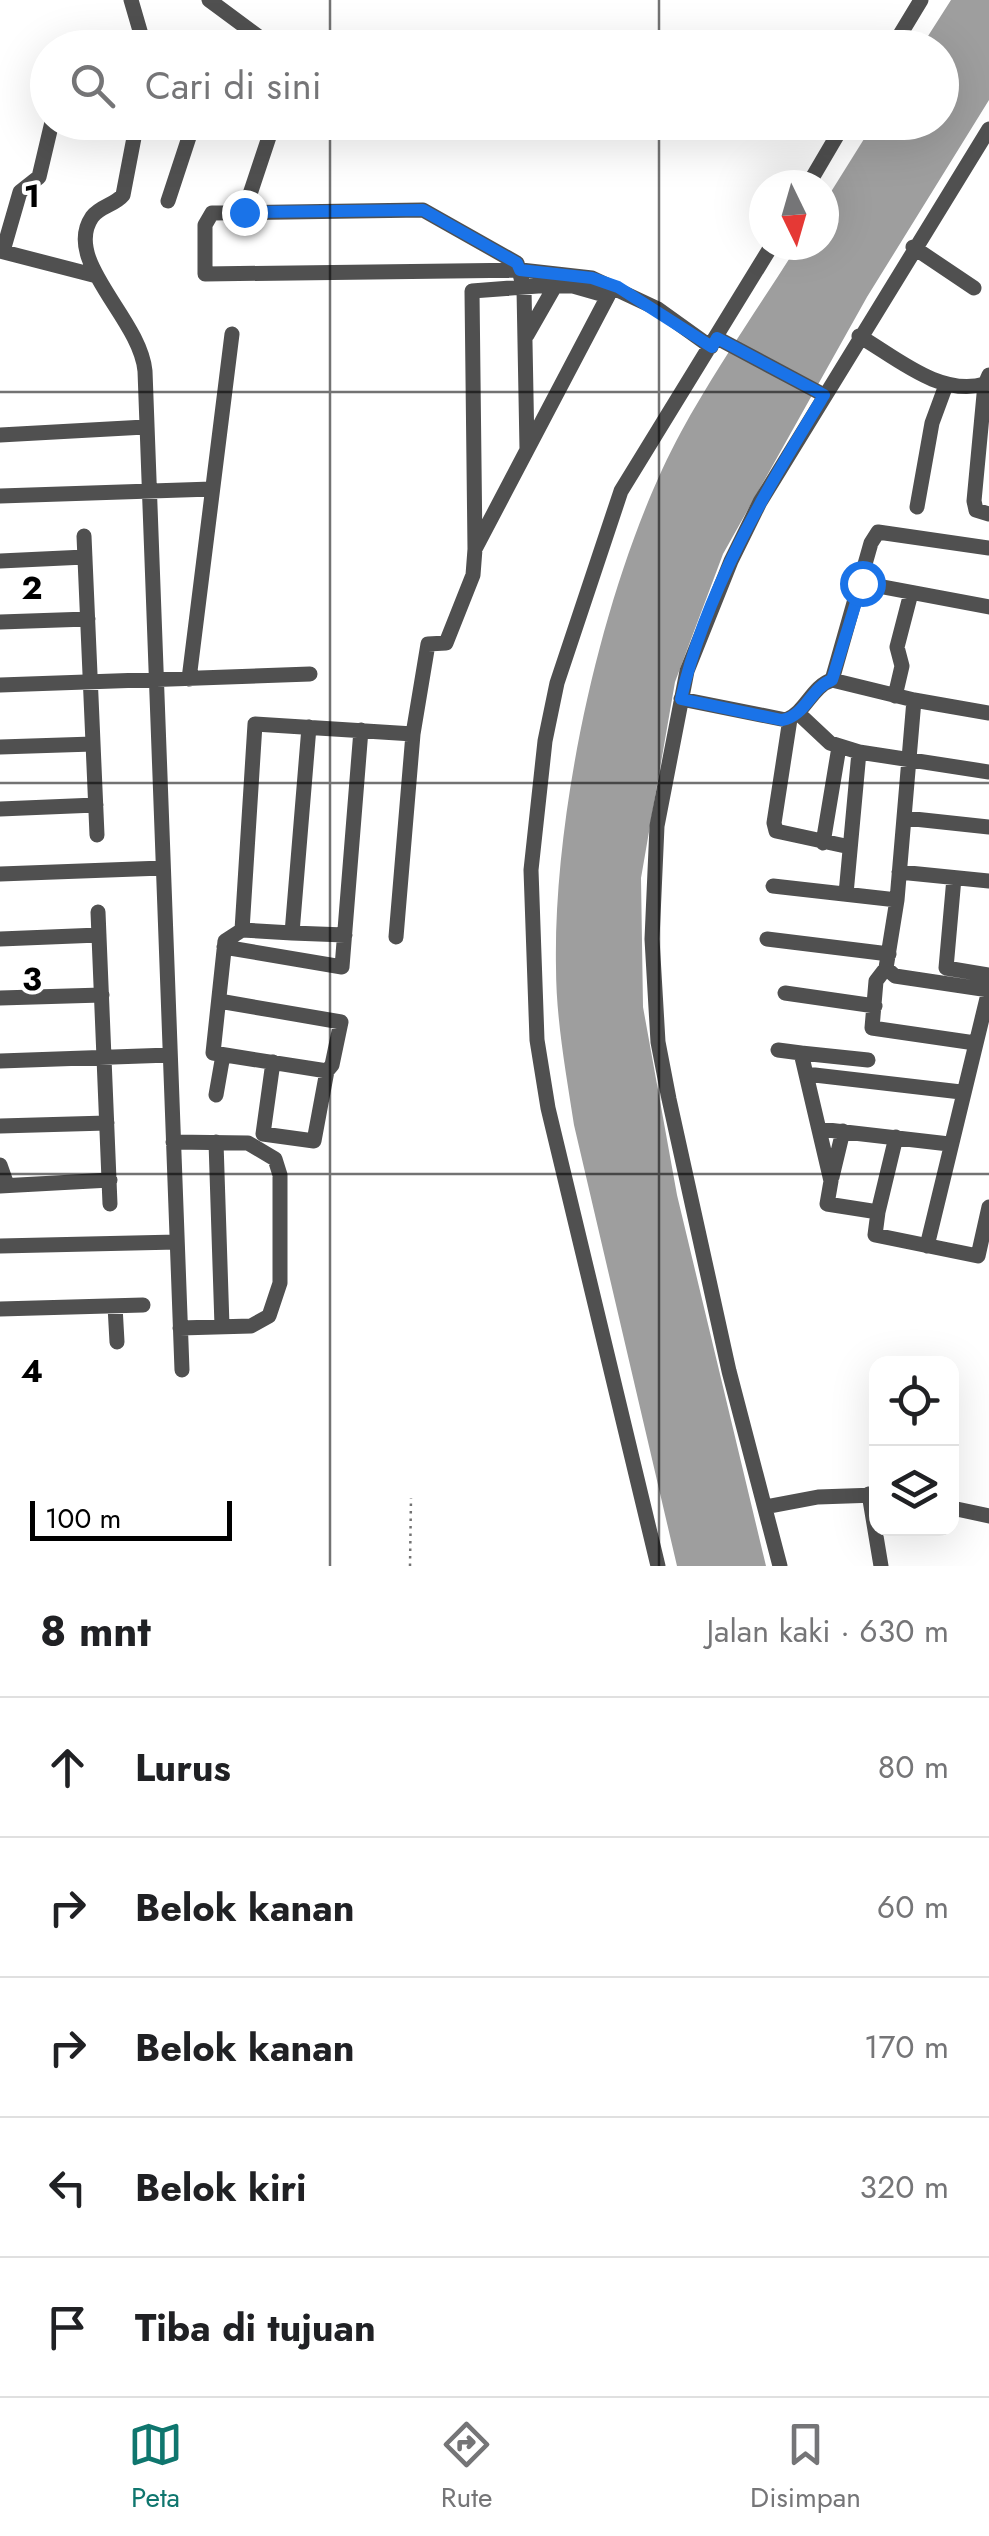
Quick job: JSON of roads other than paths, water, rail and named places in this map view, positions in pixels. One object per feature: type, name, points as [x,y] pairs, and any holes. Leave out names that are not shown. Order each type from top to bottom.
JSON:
[{"type":"street","points":[[131,0],[140,30]]},
{"type":"street","points":[[209,0],[250,30]]},
{"type":"street","points":[[903,30],[921,0]]},
{"type":"street","points":[[780,1566],[690,1197],[653,994],[658,826],[681,699],[731,560],[760,502],[859,336],[989,129]]},
{"type":"street","points":[[48,140],[39,178],[20,192],[1,251],[94,275]]},
{"type":"street","points":[[134,140],[123,195],[98,211],[88,224],[86,253],[94,275],[121,308],[141,351],[182,1370]]},
{"type":"street","points":[[168,201],[188,140]]},
{"type":"street","points":[[244,212],[268,140]]},
{"type":"street","points":[[817,170],[834,140]]},
{"type":"street","points":[[972,158],[989,167]]},
{"type":"street","points":[[527,450],[524,289],[520,270],[517,263],[423,210],[212,213],[204,225],[205,274],[520,270],[592,278],[618,287],[714,342],[824,395]]},
{"type":"street","points":[[913,248],[974,288]]},
{"type":"street","points":[[658,1566],[548,1108],[536,1040],[530,870],[544,741],[556,684],[621,492],[763,260]]},
{"type":"street","points":[[525,338],[555,286]]},
{"type":"street","points":[[396,937],[413,734],[428,644],[446,643],[473,575],[472,291],[555,286],[608,296],[475,549]]},
{"type":"street","points":[[189,679],[232,334]]},
{"type":"street","points":[[859,336],[946,386],[987,379],[974,501],[976,510],[989,514]]},
{"type":"street","points":[[917,507],[932,423],[946,386]]},
{"type":"street","points":[[0,435],[144,427]]},
{"type":"street","points":[[0,496],[212,489]]},
{"type":"street","points":[[832,680],[871,543],[878,532],[989,548]]},
{"type":"street","points":[[84,536],[97,835]]},
{"type":"street","points":[[0,561],[85,557]]},
{"type":"street","points":[[862,583],[989,607]]},
{"type":"street","points":[[895,696],[902,666],[897,647],[911,594]]},
{"type":"street","points":[[0,622],[88,619]]},
{"type":"street","points":[[0,686],[310,674]]},
{"type":"street","points":[[850,848],[782,836],[774,827],[794,716],[824,682],[832,680],[914,700],[989,712]]},
{"type":"street","points":[[681,699],[794,716],[839,746],[859,752],[909,763],[989,772]]},
{"type":"street","points":[[866,1081],[878,976],[888,961],[897,900],[914,700]]},
{"type":"street","points":[[242,930],[255,724],[413,734]]},
{"type":"street","points":[[292,933],[309,727]]},
{"type":"street","points":[[224,947],[342,968],[360,730]]},
{"type":"street","points":[[0,747],[93,744]]},
{"type":"street","points":[[824,843],[839,746]]},
{"type":"street","points":[[846,894],[859,752]]},
{"type":"street","points":[[0,809],[96,805]]},
{"type":"street","points":[[905,818],[989,827]]},
{"type":"street","points":[[0,874],[162,868]]},
{"type":"street","points":[[899,872],[989,881]]},
{"type":"street","points":[[954,878],[946,968],[989,974]]},
{"type":"street","points":[[773,886],[897,900]]},
{"type":"street","points":[[98,912],[110,1204]]},
{"type":"street","points":[[327,1070],[213,1054],[224,947],[225,940],[242,930],[345,934]]},
{"type":"street","points":[[0,939],[99,935]]},
{"type":"street","points":[[767,938],[888,961]]},
{"type":"street","points":[[888,961],[895,976],[989,990],[961,1092],[927,1246]]},
{"type":"street","points":[[784,993],[875,1006]]},
{"type":"street","points":[[0,998],[102,996]]},
{"type":"street","points":[[218,1001],[340,1022],[314,1141],[263,1134],[273,1062]]},
{"type":"street","points":[[872,1028],[975,1043]]},
{"type":"street","points":[[778,1050],[868,1060]]},
{"type":"street","points":[[802,1053],[831,1181]]},
{"type":"street","points":[[0,1061],[170,1054]]},
{"type":"street","points":[[216,1094],[223,1055]]},
{"type":"street","points":[[806,1074],[961,1092]]},
{"type":"street","points":[[0,1126],[107,1123]]},
{"type":"street","points":[[819,1128],[950,1144]]},
{"type":"street","points":[[843,1131],[827,1204],[878,1212]]},
{"type":"street","points":[[896,1138],[875,1235],[978,1256],[989,1207]]},
{"type":"street","points":[[173,1142],[248,1143],[275,1160],[280,1175],[278,1296],[264,1322],[180,1328]]},
{"type":"street","points":[[216,1142],[222,1326]]},
{"type":"street","points":[[0,1165],[4,1185],[110,1180]]},
{"type":"street","points":[[0,1246],[177,1242]]},
{"type":"street","points":[[0,1310],[142,1305]]},
{"type":"street","points":[[115,1306],[117,1342]]},
{"type":"street","points":[[765,1507],[869,1495]]},
{"type":"street","points":[[959,1510],[989,1516]]},
{"type":"street","points":[[878,1536],[881,1566]]}]
